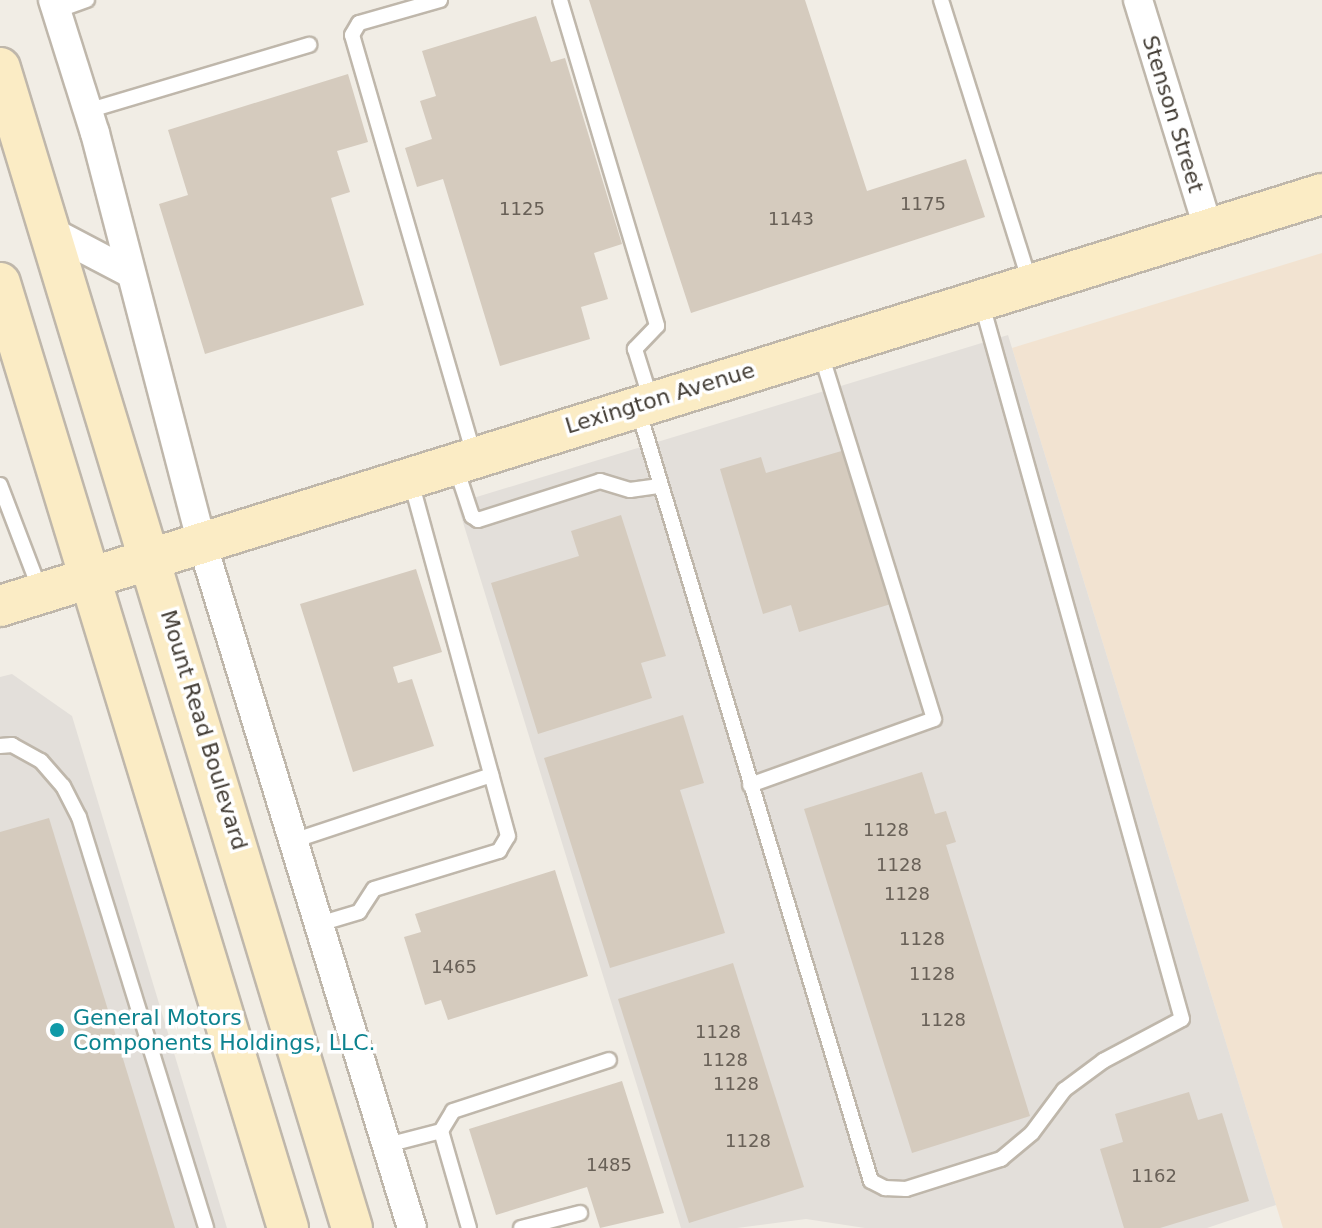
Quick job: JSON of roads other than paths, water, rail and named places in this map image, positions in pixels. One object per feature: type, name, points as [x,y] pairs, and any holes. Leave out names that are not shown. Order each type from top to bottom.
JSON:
[{"type":"main road","name":"Mount Read Boulevard","points":[[0,68],[152,558],[352,1228]]},
{"type":"main road","name":"Lexington Avenue","points":[[0,606],[1322,194]]},
{"type":"main road","points":[[0,283],[288,1228]]},
{"type":"street","name":"Stenson Street","points":[[1138,0],[1208,228]]},
{"type":"street","points":[[55,5],[87,111],[202,543],[412,1228]]},
{"type":"street","points":[[52,232],[130,273]]},
{"type":"lane","points":[[55,5],[87,0]]},
{"type":"lane","points":[[440,0],[359,23],[352,35],[464,460],[472,516],[478,520],[600,481],[630,490],[660,486]]},
{"type":"lane","points":[[560,0],[657,326],[635,349],[660,486],[871,1181],[885,1188],[906,1189],[1001,1159],[1032,1133],[1064,1090],[1103,1061],[1182,1019],[980,299]]},
{"type":"lane","points":[[941,0],[1030,283]]},
{"type":"lane","points":[[87,111],[309,45]]},
{"type":"lane","points":[[750,785],[934,719],[820,348]]},
{"type":"lane","points":[[319,924],[359,912],[374,889],[499,851],[508,836],[410,477]]},
{"type":"lane","points":[[0,485],[41,593]]},
{"type":"lane","points":[[0,746],[12,745],[41,761],[63,786],[79,817],[206,1228]]},
{"type":"lane","points":[[293,841],[491,775]]},
{"type":"lane","points":[[387,1145],[441,1131],[453,1111],[609,1060]]},
{"type":"lane","points":[[441,1131],[469,1228]]},
{"type":"lane","points":[[521,1228],[580,1213]]},
{"type":"place","name":"General Motors Components Holdings, LLC.","points":[[57,1030]]}]
